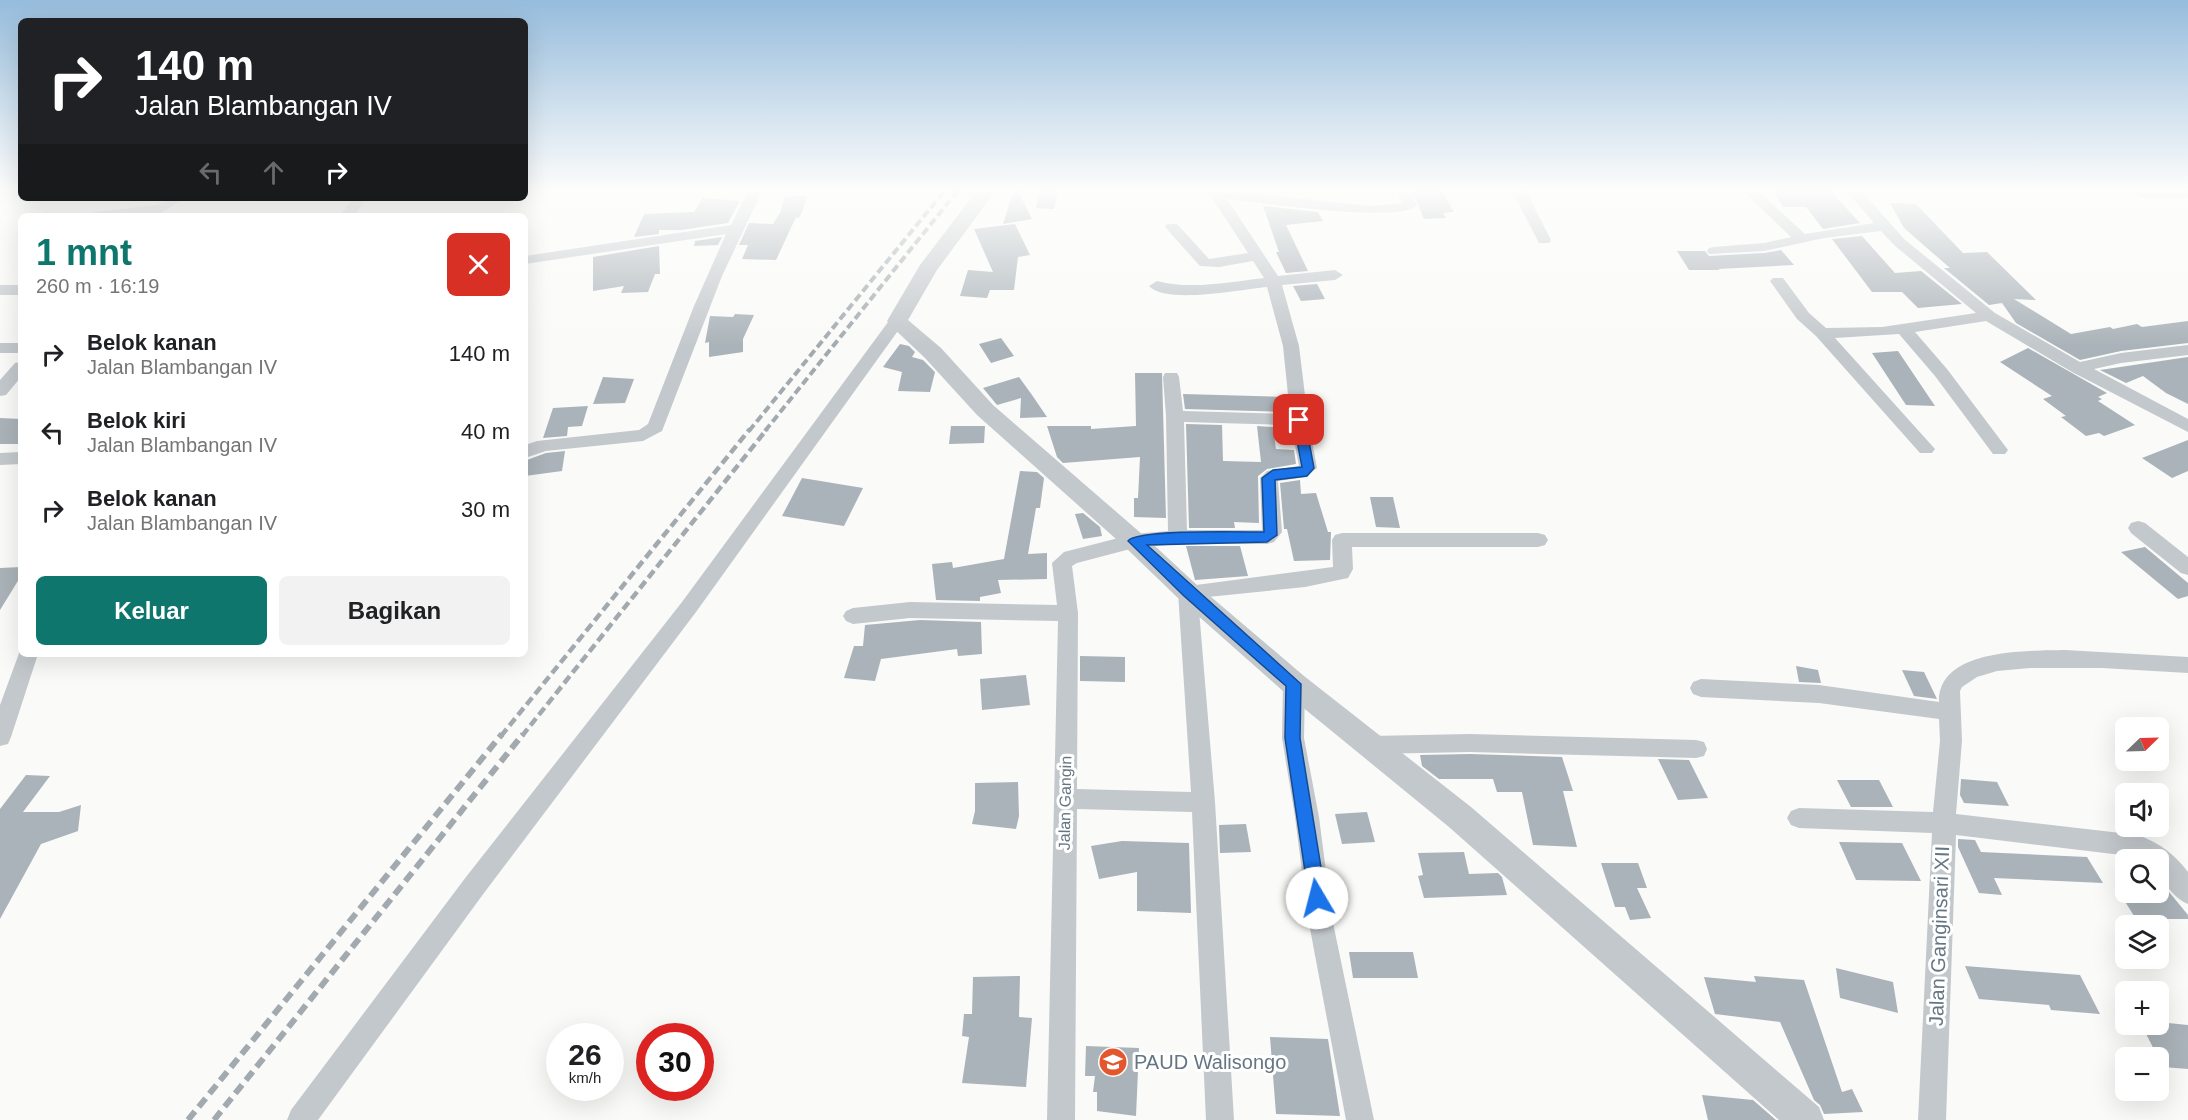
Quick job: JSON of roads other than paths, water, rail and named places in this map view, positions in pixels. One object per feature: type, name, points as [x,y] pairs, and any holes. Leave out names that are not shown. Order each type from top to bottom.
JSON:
[{"type":"street","points":[[528,260],[649,241]]},
{"type":"street","points":[[528,451],[543,445],[643,435],[656,427],[691,330],[731,241]]},
{"type":"street","points":[[301,1120],[475,885],[688,608],[897,321],[906,303],[950,241]]},
{"type":"street","points":[[1185,241],[1205,263],[1219,263],[1256,256]]},
{"type":"street","points":[[1134,541],[1178,537],[1267,537],[1270,535],[1269,478],[1273,475],[1303,473],[1308,468],[1299,420],[1291,346],[1272,280],[1246,241]]},
{"type":"street","points":[[1714,251],[1764,248],[1789,241]]},
{"type":"street","points":[[1900,241],[1937,275],[1989,316],[2078,368],[2188,426]]},
{"type":"street","points":[[1157,286],[1169,290],[1192,290],[1335,275]]},
{"type":"street","points":[[1778,282],[1803,316],[1822,333],[1926,449]]},
{"type":"street","points":[[1822,333],[1903,329],[1989,316]]},
{"type":"street","points":[[897,321],[933,353],[985,410],[1134,541],[1188,592],[1294,684],[1460,817],[1806,1120]]},
{"type":"street","points":[[1903,329],[1934,361],[1953,385],[1960,401],[1999,450]]},
{"type":"street","points":[[0,348],[18,348]]},
{"type":"street","points":[[2078,368],[2121,358],[2188,350]]},
{"type":"street","points":[[0,391],[18,370]]},
{"type":"street","points":[[1171,376],[1175,416],[1178,537]]},
{"type":"street","points":[[1175,416],[1299,420]]},
{"type":"street","points":[[0,459],[18,458]]},
{"type":"street","points":[[2138,528],[2188,568]]},
{"type":"street","points":[[1188,592],[1305,580],[1341,573],[1344,569],[1342,540],[1538,540]]},
{"type":"street","name":"Jalan Gangin","points":[[1061,1120],[1068,613],[1062,563],[1064,560],[1134,541]]},
{"type":"street","points":[[1188,592],[1203,802],[1220,1120]]},
{"type":"street","points":[[853,616],[910,610],[1068,613]]},
{"type":"street","points":[[0,737],[27,657]]},
{"type":"street","points":[[1799,818],[1944,824],[1951,741],[1950,686],[1955,679],[1973,669],[2083,658],[2188,665]]},
{"type":"street","points":[[1294,684],[1293,738],[1320,918],[1360,1120]]},
{"type":"street","points":[[1701,688],[1819,694],[1950,712]]},
{"type":"street","points":[[1371,745],[1470,743],[1696,749]]},
{"type":"street","points":[[1065,799],[1203,802]]},
{"type":"street","name":"Jalan Ganginsari XII","points":[[1932,1120],[1943,897],[1944,824],[2138,846],[2155,854],[2186,885]]},
{"type":"railway","points":[[749,431],[903,241]]},
{"type":"railway","points":[[765,431],[917,241]]},
{"type":"railway","points":[[501,736],[750,429]]},
{"type":"railway","points":[[522,736],[767,429]]},
{"type":"railway","points":[[188,1120],[502,734]]},
{"type":"railway","points":[[214,1120],[523,734]]},
{"type":"place","name":"PAUD Walisongo","points":[[1113,1062]]}]
